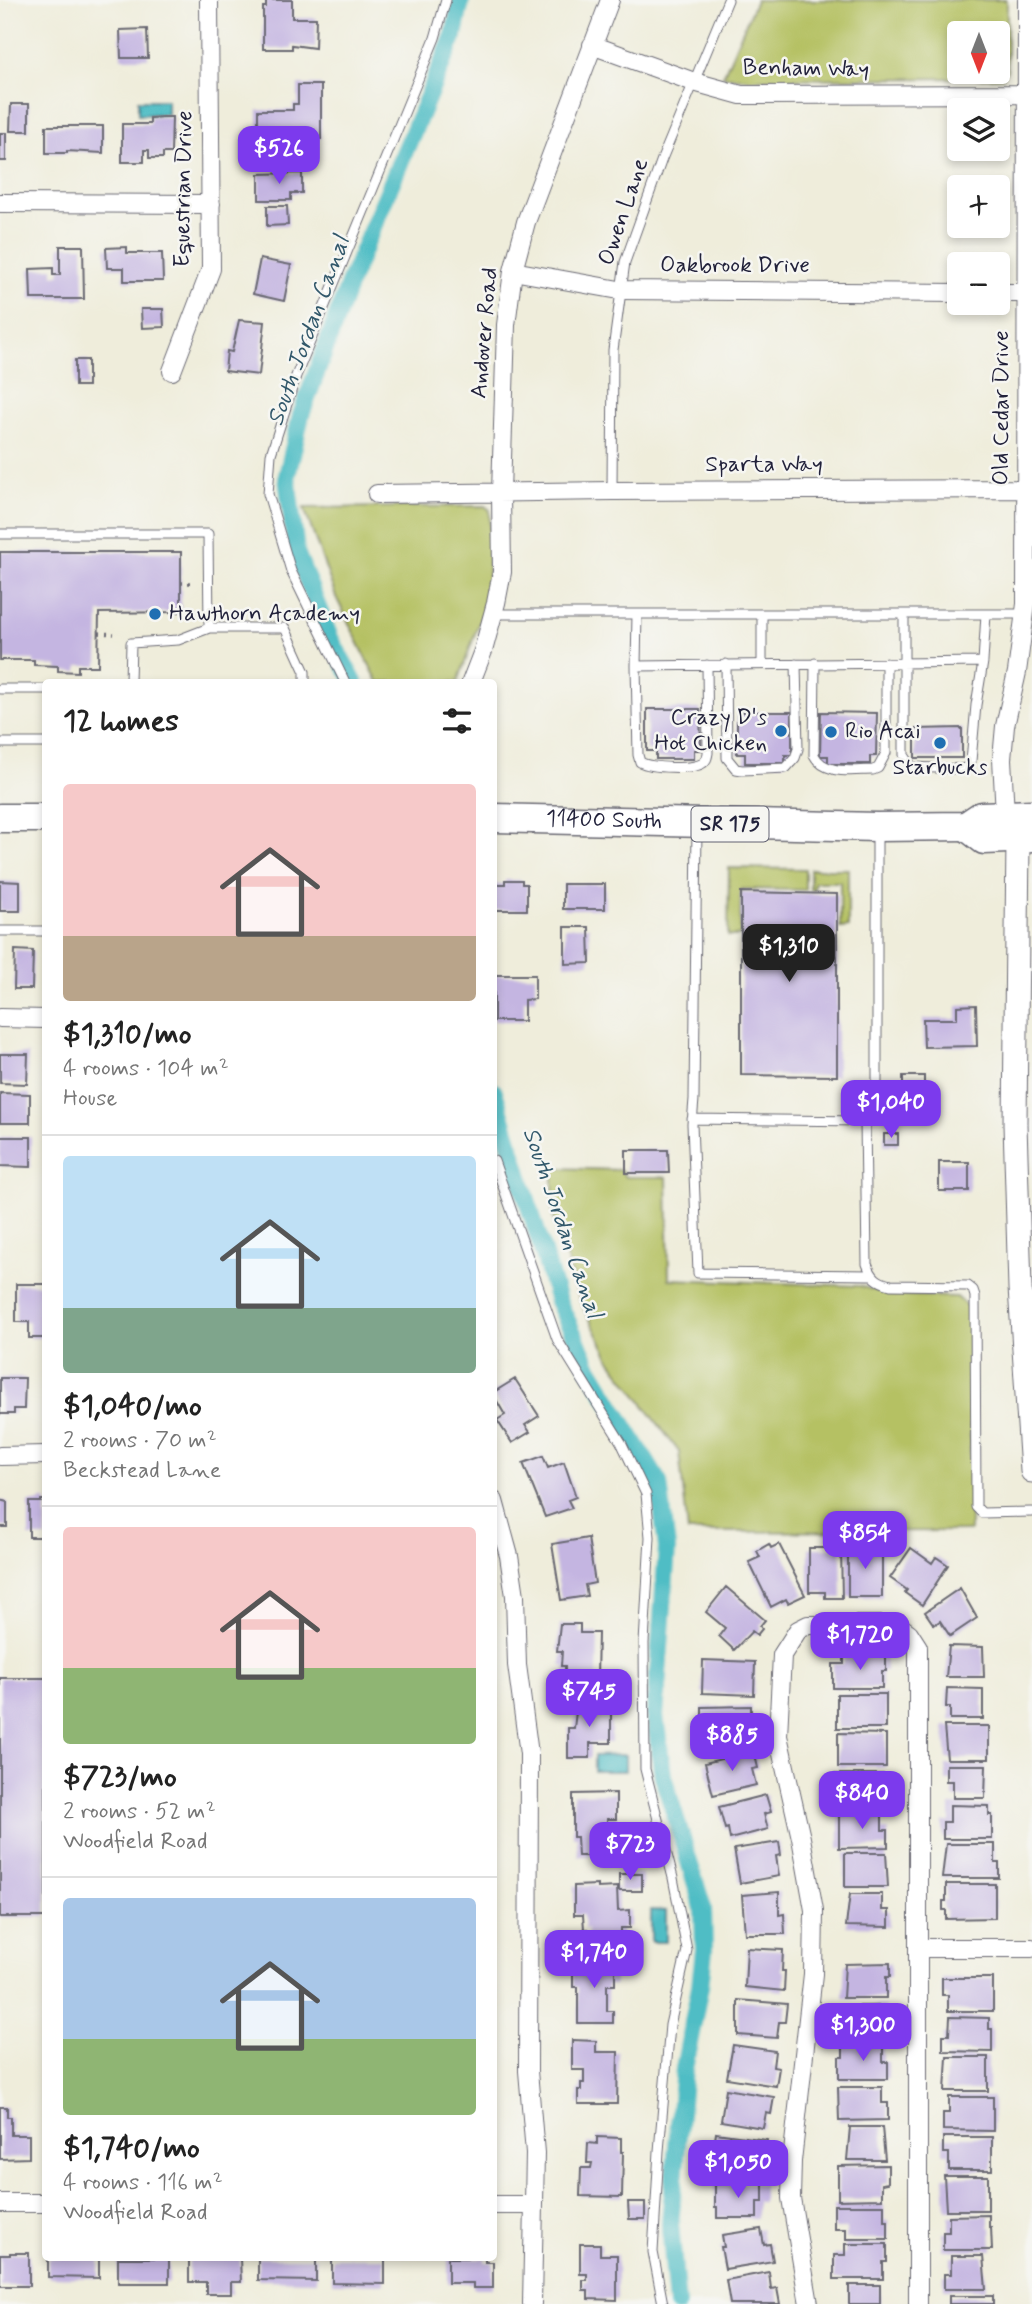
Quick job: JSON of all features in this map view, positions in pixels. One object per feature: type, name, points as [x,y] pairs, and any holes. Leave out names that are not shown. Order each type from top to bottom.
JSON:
[{"type":"main road","points":[[0,818],[42,818]]},
{"type":"main road","name":"11400 South","points":[[497,818],[877,827],[966,826],[984,840],[1022,826]]},
{"type":"street","name":"Equestrian Drive","points":[[172,371],[211,269],[209,0]]},
{"type":"street","name":"Andover Road","points":[[472,679],[493,614],[502,572],[501,494],[506,325],[513,271],[526,222],[610,0]]},
{"type":"street","name":"Old Cedar Drive","points":[[1022,826],[1002,759],[1005,726],[1017,672],[1029,566],[1026,489],[1030,293],[1027,94],[1030,37],[1027,0]]},
{"type":"street","name":"Benham Way","points":[[592,45],[694,82],[741,95],[1027,94]]},
{"type":"street","points":[[0,203],[211,204]]},
{"type":"street","name":"Oakbrook Drive","points":[[513,271],[619,290],[947,293]]},
{"type":"street","points":[[1010,293],[1030,293]]},
{"type":"street","name":"Sparta Way","points":[[377,494],[1026,489]]},
{"type":"street","points":[[1022,826],[1020,1142],[1031,1457]]},
{"type":"street","points":[[0,1018],[42,1018]]},
{"type":"street","points":[[0,1456],[42,1455]]},
{"type":"street","points":[[497,1512],[509,1556],[515,1597],[517,1665],[529,1754],[528,2071],[534,2127],[533,2304]]},
{"type":"street","points":[[809,2304],[791,2198],[792,2161],[813,1974],[814,1910],[778,1736],[782,1655],[798,1630],[808,1625],[898,1625],[909,1633],[918,1647],[918,2304]]},
{"type":"street","points":[[918,1948],[1032,1948]]},
{"type":"street","points":[[0,2203],[42,2203]]},
{"type":"street","points":[[497,2205],[533,2205]]},
{"type":"lane","points":[[344,679],[291,571],[268,494],[271,454],[296,376],[435,38],[446,0]]},
{"type":"lane","name":"Owen Lane","points":[[612,491],[613,350],[619,290],[625,262],[662,159],[728,0]]},
{"type":"lane","points":[[0,534],[208,534],[209,628]]},
{"type":"lane","points":[[493,614],[1025,614]]},
{"type":"lane","points":[[637,614],[640,762],[658,767],[700,765],[706,761],[707,665]]},
{"type":"lane","points":[[762,614],[762,664]]},
{"type":"lane","points":[[904,614],[904,755],[907,763],[918,769],[961,769],[968,767],[971,761],[986,614]]},
{"type":"lane","points":[[130,679],[131,643],[178,640],[209,628],[285,628],[305,672],[305,679]]},
{"type":"lane","points":[[636,666],[983,662]]},
{"type":"lane","points":[[815,663],[814,755],[828,769],[873,770],[878,768],[886,752],[886,663]]},
{"type":"lane","points":[[726,664],[727,758],[736,769],[742,770],[786,768],[795,758],[796,664]]},
{"type":"lane","points":[[0,689],[42,689]]},
{"type":"lane","points":[[0,743],[42,743]]},
{"type":"lane","points":[[697,823],[692,1119],[698,1273],[871,1275]]},
{"type":"lane","points":[[877,827],[877,1106],[864,1121],[867,1264],[871,1275],[880,1282],[891,1285],[968,1286],[973,1290],[976,1507],[982,1513],[1032,1512]]},
{"type":"lane","points":[[0,931],[42,931]]},
{"type":"lane","points":[[692,1119],[864,1121]]},
{"type":"lane","points":[[497,1170],[556,1339],[621,1442],[646,1494],[650,1537],[644,1643],[645,1769],[673,1878],[687,1950],[670,2025],[659,2151],[653,2252],[663,2304]]},
{"type":"path","points":[[181,583],[192,583]]},
{"type":"path","points":[[99,633],[114,634]]},
{"type":"green space","points":[[756,0],[1007,0],[1007,21],[947,21],[947,78],[750,79],[723,76]]},
{"type":"green space","points":[[485,506],[490,510],[488,582],[484,608],[459,679],[377,679],[336,597],[304,508]]},
{"type":"green space","points":[[729,868],[805,869],[805,890],[741,889],[740,936],[728,936]]},
{"type":"green space","points":[[810,869],[848,869],[848,927],[840,928],[840,882],[815,882],[814,890],[810,890]]},
{"type":"green space","points":[[553,1168],[621,1170],[625,1177],[667,1177],[669,1279],[860,1286],[890,1295],[957,1297],[970,1309],[970,1531],[688,1532],[679,1452],[611,1361],[580,1300],[553,1216]]},
{"type":"water","points":[[138,100],[167,100],[167,114],[138,115]]},
{"type":"water","points":[[625,1755],[625,1771],[594,1771],[594,1756]]},
{"type":"water","points":[[651,1910],[666,1911],[666,1942],[651,1942]]},
{"type":"building","points":[[266,0],[292,0],[292,18],[316,18],[315,48],[292,45],[292,49],[263,49],[263,7],[266,7]]},
{"type":"building","points":[[147,29],[148,58],[121,58],[120,30]]},
{"type":"building","points":[[298,85],[321,85],[321,139],[258,139],[258,110],[293,110],[293,104],[298,104]]},
{"type":"building","points":[[11,104],[29,104],[29,131],[10,131]]},
{"type":"building","points":[[172,117],[171,153],[163,153],[163,158],[149,158],[149,150],[144,150],[144,162],[122,162],[122,124],[150,124],[150,118]]},
{"type":"building","points":[[46,126],[103,126],[103,153],[46,153]]},
{"type":"building","points":[[0,133],[6,133],[6,161],[0,161]]},
{"type":"building","points":[[302,173],[302,193],[291,193],[291,200],[259,200],[259,174]]},
{"type":"building","points":[[267,206],[287,206],[288,225],[267,226]]},
{"type":"building","points":[[60,246],[83,246],[84,299],[31,299],[30,269],[53,268],[53,275],[60,275]]},
{"type":"building","points":[[127,247],[127,253],[162,253],[163,281],[124,281],[124,268],[107,268],[106,248]]},
{"type":"building","points":[[260,259],[291,265],[284,301],[253,294]]},
{"type":"building","points":[[141,309],[163,309],[164,327],[142,328]]},
{"type":"building","points":[[239,320],[265,322],[259,375],[225,371],[227,351],[232,352]]},
{"type":"building","points":[[75,360],[88,360],[88,386],[75,386]]},
{"type":"building","name":"Hawthorn Academy","points":[[0,552],[181,552],[181,612],[99,613],[98,666],[78,666],[78,672],[58,671],[58,666],[34,665],[34,660],[0,660]]},
{"type":"building","points":[[647,709],[700,709],[701,750],[694,750],[694,759],[656,759],[656,751],[647,751]]},
{"type":"building","points":[[737,712],[792,712],[792,755],[785,755],[785,763],[745,763],[745,754],[737,754]]},
{"type":"building","points":[[821,712],[877,713],[876,756],[870,756],[870,764],[828,764],[828,756],[820,756]]},
{"type":"building","points":[[962,728],[962,758],[915,758],[915,729]]},
{"type":"building","points":[[505,880],[522,880],[522,884],[527,884],[527,910],[497,910],[497,884],[505,884]]},
{"type":"building","points":[[0,881],[20,882],[20,911],[0,911]]},
{"type":"building","points":[[563,884],[605,884],[605,909],[563,909]]},
{"type":"building","points":[[741,892],[837,894],[837,1076],[741,1075]]},
{"type":"building","points":[[565,927],[589,927],[590,963],[565,964]]},
{"type":"building","points":[[15,950],[33,951],[32,989],[14,989]]},
{"type":"building","points":[[497,975],[535,975],[535,999],[524,1000],[524,1021],[497,1021]]},
{"type":"building","points":[[976,1005],[977,1046],[924,1047],[923,1019],[957,1019],[957,1006]]},
{"type":"building","points":[[0,1054],[28,1054],[27,1084],[0,1083]]},
{"type":"building","points":[[903,1076],[924,1076],[924,1106],[903,1106]]},
{"type":"building","points":[[0,1093],[30,1094],[30,1123],[0,1123]]},
{"type":"building","points":[[884,1134],[898,1134],[898,1145],[884,1145]]},
{"type":"building","points":[[0,1137],[31,1137],[31,1167],[0,1166]]},
{"type":"building","points":[[626,1150],[668,1150],[669,1173],[626,1173]]},
{"type":"building","points":[[939,1162],[969,1162],[969,1191],[939,1191]]},
{"type":"building","points":[[16,1284],[42,1284],[42,1338],[29,1338],[29,1322],[16,1322]]},
{"type":"building","points":[[0,1378],[25,1378],[24,1409],[14,1409],[14,1414],[0,1414]]},
{"type":"building","points":[[515,1379],[539,1416],[525,1425],[530,1432],[512,1443],[497,1420],[505,1415],[497,1401],[497,1390]]},
{"type":"building","points":[[543,1456],[548,1468],[564,1462],[576,1497],[568,1500],[572,1508],[545,1517],[523,1463]]},
{"type":"building","points":[[0,1500],[7,1502],[7,1527],[0,1527]]},
{"type":"building","points":[[42,1500],[42,1537],[29,1537],[29,1502]]},
{"type":"building","points":[[588,1538],[595,1583],[585,1585],[587,1596],[561,1600],[552,1544]]},
{"type":"building","points":[[769,1544],[771,1548],[779,1544],[805,1595],[788,1603],[786,1599],[771,1607],[749,1562],[760,1557],[757,1551]]},
{"type":"building","points":[[848,1544],[882,1546],[882,1597],[848,1597]]},
{"type":"building","points":[[809,1548],[841,1548],[842,1598],[825,1598],[825,1592],[809,1592]]},
{"type":"building","points":[[911,1548],[932,1563],[936,1557],[948,1565],[922,1605],[890,1578]]},
{"type":"building","points":[[726,1587],[765,1620],[757,1635],[752,1631],[734,1650],[719,1636],[725,1628],[706,1612]]},
{"type":"building","points":[[960,1588],[977,1618],[950,1636],[940,1621],[934,1625],[925,1612]]},
{"type":"building","points":[[560,1624],[580,1624],[580,1633],[598,1633],[597,1678],[565,1678],[565,1666],[561,1666],[562,1651],[557,1651]]},
{"type":"building","points":[[949,1646],[983,1647],[984,1677],[946,1677]]},
{"type":"building","points":[[844,1655],[886,1655],[882,1688],[833,1688],[833,1664],[844,1664]]},
{"type":"building","points":[[703,1660],[755,1662],[754,1695],[702,1693]]},
{"type":"building","points":[[0,1678],[42,1678],[42,1917],[0,1917]]},
{"type":"building","points":[[947,1688],[983,1689],[983,1719],[950,1719],[950,1707],[946,1707]]},
{"type":"building","points":[[837,1694],[886,1694],[886,1728],[837,1728]]},
{"type":"building","points":[[577,1704],[611,1704],[611,1743],[590,1743],[590,1758],[568,1758],[568,1728],[574,1728]]},
{"type":"building","points":[[751,1706],[751,1724],[744,1724],[745,1740],[702,1740],[702,1707]]},
{"type":"building","points":[[944,1726],[989,1726],[989,1759],[947,1759]]},
{"type":"building","points":[[838,1733],[886,1734],[886,1767],[838,1767]]},
{"type":"building","points":[[754,1751],[758,1768],[752,1769],[756,1785],[713,1795],[705,1763]]},
{"type":"building","points":[[946,1765],[986,1765],[985,1798],[953,1798],[953,1781],[946,1781]]},
{"type":"building","points":[[835,1774],[884,1774],[884,1791],[889,1791],[889,1808],[846,1808],[846,1798],[835,1798]]},
{"type":"building","points":[[616,1793],[616,1819],[607,1819],[607,1846],[612,1846],[612,1856],[578,1856],[577,1837],[573,1837],[573,1794]]},
{"type":"building","points":[[766,1795],[771,1812],[764,1814],[768,1829],[730,1839],[719,1807]]},
{"type":"building","points":[[950,1805],[989,1806],[989,1815],[992,1815],[992,1839],[943,1839],[943,1822],[950,1822]]},
{"type":"building","points":[[882,1813],[882,1830],[888,1830],[888,1847],[839,1848],[839,1814]]},
{"type":"building","points":[[779,1842],[781,1855],[776,1856],[779,1876],[740,1883],[734,1849]]},
{"type":"building","points":[[946,1844],[995,1844],[995,1863],[999,1863],[999,1878],[942,1878]]},
{"type":"building","points":[[845,1853],[886,1853],[888,1887],[845,1887]]},
{"type":"building","points":[[619,1874],[642,1874],[642,1891],[619,1891]]},
{"type":"building","points":[[946,1884],[995,1884],[995,1918],[946,1919],[943,1901],[946,1901]]},
{"type":"building","points":[[597,1885],[597,1888],[617,1887],[618,1911],[630,1910],[630,1928],[621,1928],[621,1938],[588,1939],[583,1915],[574,1915],[574,1886]]},
{"type":"building","points":[[779,1892],[779,1915],[784,1914],[785,1934],[745,1934],[742,1895]]},
{"type":"building","points":[[850,1894],[882,1894],[882,1910],[889,1910],[889,1927],[846,1926]]},
{"type":"building","points":[[747,1948],[783,1950],[784,1991],[745,1987]]},
{"type":"building","points":[[573,1960],[615,1960],[615,1985],[607,1985],[607,2011],[613,2011],[613,2023],[578,2023],[578,1987],[573,1987]]},
{"type":"building","points":[[890,1963],[890,1977],[886,1977],[886,1998],[843,1998],[845,1964]]},
{"type":"building","points":[[942,1978],[993,1978],[993,2011],[948,2011],[948,1995],[942,1995]]},
{"type":"building","points":[[738,2000],[787,2004],[785,2022],[779,2022],[777,2038],[738,2035]]},
{"type":"building","points":[[849,2006],[885,2006],[882,2037],[849,2037]]},
{"type":"building","points":[[950,2017],[989,2018],[992,2052],[943,2051],[943,2035],[949,2035]]},
{"type":"building","points":[[572,2040],[596,2041],[596,2052],[618,2052],[617,2104],[578,2104],[578,2090],[581,2090],[581,2083],[584,2083],[584,2070],[572,2070]]},
{"type":"building","points":[[733,2045],[775,2051],[773,2067],[779,2068],[776,2086],[727,2078]]},
{"type":"building","points":[[843,2046],[883,2046],[883,2062],[888,2062],[888,2079],[839,2079],[839,2057],[843,2057]]},
{"type":"building","points":[[947,2057],[988,2057],[988,2091],[945,2091]]},
{"type":"building","points":[[838,2087],[882,2087],[882,2103],[888,2103],[888,2120],[839,2121]]},
{"type":"building","points":[[726,2089],[774,2097],[771,2114],[766,2113],[763,2128],[721,2121]]},
{"type":"building","points":[[949,2097],[993,2097],[993,2131],[943,2130],[943,2113],[949,2113]]},
{"type":"building","points":[[0,2107],[7,2107],[7,2117],[11,2117],[11,2135],[29,2135],[29,2158],[0,2159]]},
{"type":"building","points":[[850,2127],[882,2127],[885,2160],[847,2160]]},
{"type":"building","points":[[716,2133],[767,2140],[764,2157],[758,2156],[756,2173],[711,2167]]},
{"type":"building","points":[[597,2137],[621,2138],[622,2197],[580,2196],[581,2168],[591,2168],[592,2163],[587,2163],[588,2143],[597,2144]]},
{"type":"building","points":[[943,2137],[992,2137],[992,2170],[949,2170],[949,2153],[943,2153]]},
{"type":"building","points":[[888,2165],[888,2183],[882,2184],[882,2199],[838,2200],[838,2166]]},
{"type":"building","points":[[944,2176],[988,2176],[988,2210],[946,2210]]},
{"type":"building","points":[[715,2184],[763,2184],[763,2202],[757,2202],[757,2218],[717,2218]]},
{"type":"building","points":[[628,2202],[645,2202],[645,2219],[629,2219]]},
{"type":"building","points":[[834,2205],[884,2205],[884,2221],[888,2221],[888,2239],[846,2239],[846,2229],[834,2229]]},
{"type":"building","points":[[989,2215],[992,2250],[943,2250],[943,2232],[949,2232],[949,2216]]},
{"type":"building","points":[[761,2229],[764,2245],[770,2244],[773,2261],[725,2269],[722,2235]]},
{"type":"building","points":[[580,2244],[600,2244],[600,2255],[617,2255],[617,2300],[588,2299],[588,2290],[583,2290],[583,2280],[587,2280],[587,2274],[580,2274]]},
{"type":"building","points":[[845,2244],[887,2244],[883,2279],[834,2279],[834,2255],[845,2255]]},
{"type":"building","points":[[29,2253],[29,2286],[0,2286],[0,2255]]},
{"type":"building","points":[[951,2256],[983,2256],[986,2289],[944,2289],[944,2274],[951,2274]]},
{"type":"building","points":[[48,2261],[99,2261],[99,2278],[48,2277]]},
{"type":"building","points":[[118,2261],[169,2261],[169,2283],[118,2283]]},
{"type":"building","points":[[189,2261],[240,2261],[241,2282],[231,2282],[231,2294],[206,2294],[206,2282],[189,2282]]},
{"type":"building","points":[[258,2261],[316,2261],[316,2281],[258,2280]]},
{"type":"building","points":[[332,2261],[385,2261],[385,2284],[332,2283]]},
{"type":"building","points":[[448,2261],[493,2262],[493,2288],[473,2288],[473,2283],[448,2283]]},
{"type":"building","points":[[769,2272],[771,2289],[777,2288],[780,2304],[730,2304],[726,2280]]},
{"type":"building","points":[[849,2285],[880,2285],[880,2304],[849,2304]]},
{"type":"building","points":[[949,2296],[993,2296],[993,2304],[949,2304]]},
{"type":"waterway","name":"South Jordan Canal","points":[[352,679],[330,638],[296,552],[287,476],[301,415],[350,281],[454,35],[461,0]]},
{"type":"waterway","name":"South Jordan Canal","points":[[497,1102],[558,1301],[589,1367],[659,1483],[667,1548],[655,1716],[663,1776],[703,1908],[704,1950],[684,2069],[670,2224],[677,2304]]},
{"type":"place","name":"Hawthorn Academy","points":[[155,614]]},
{"type":"place","name":"Crazy D's Hot Chicken","points":[[781,731]]},
{"type":"place","name":"Rio Acai","points":[[831,732]]},
{"type":"place","name":"Starbucks","points":[[940,743]]}]
